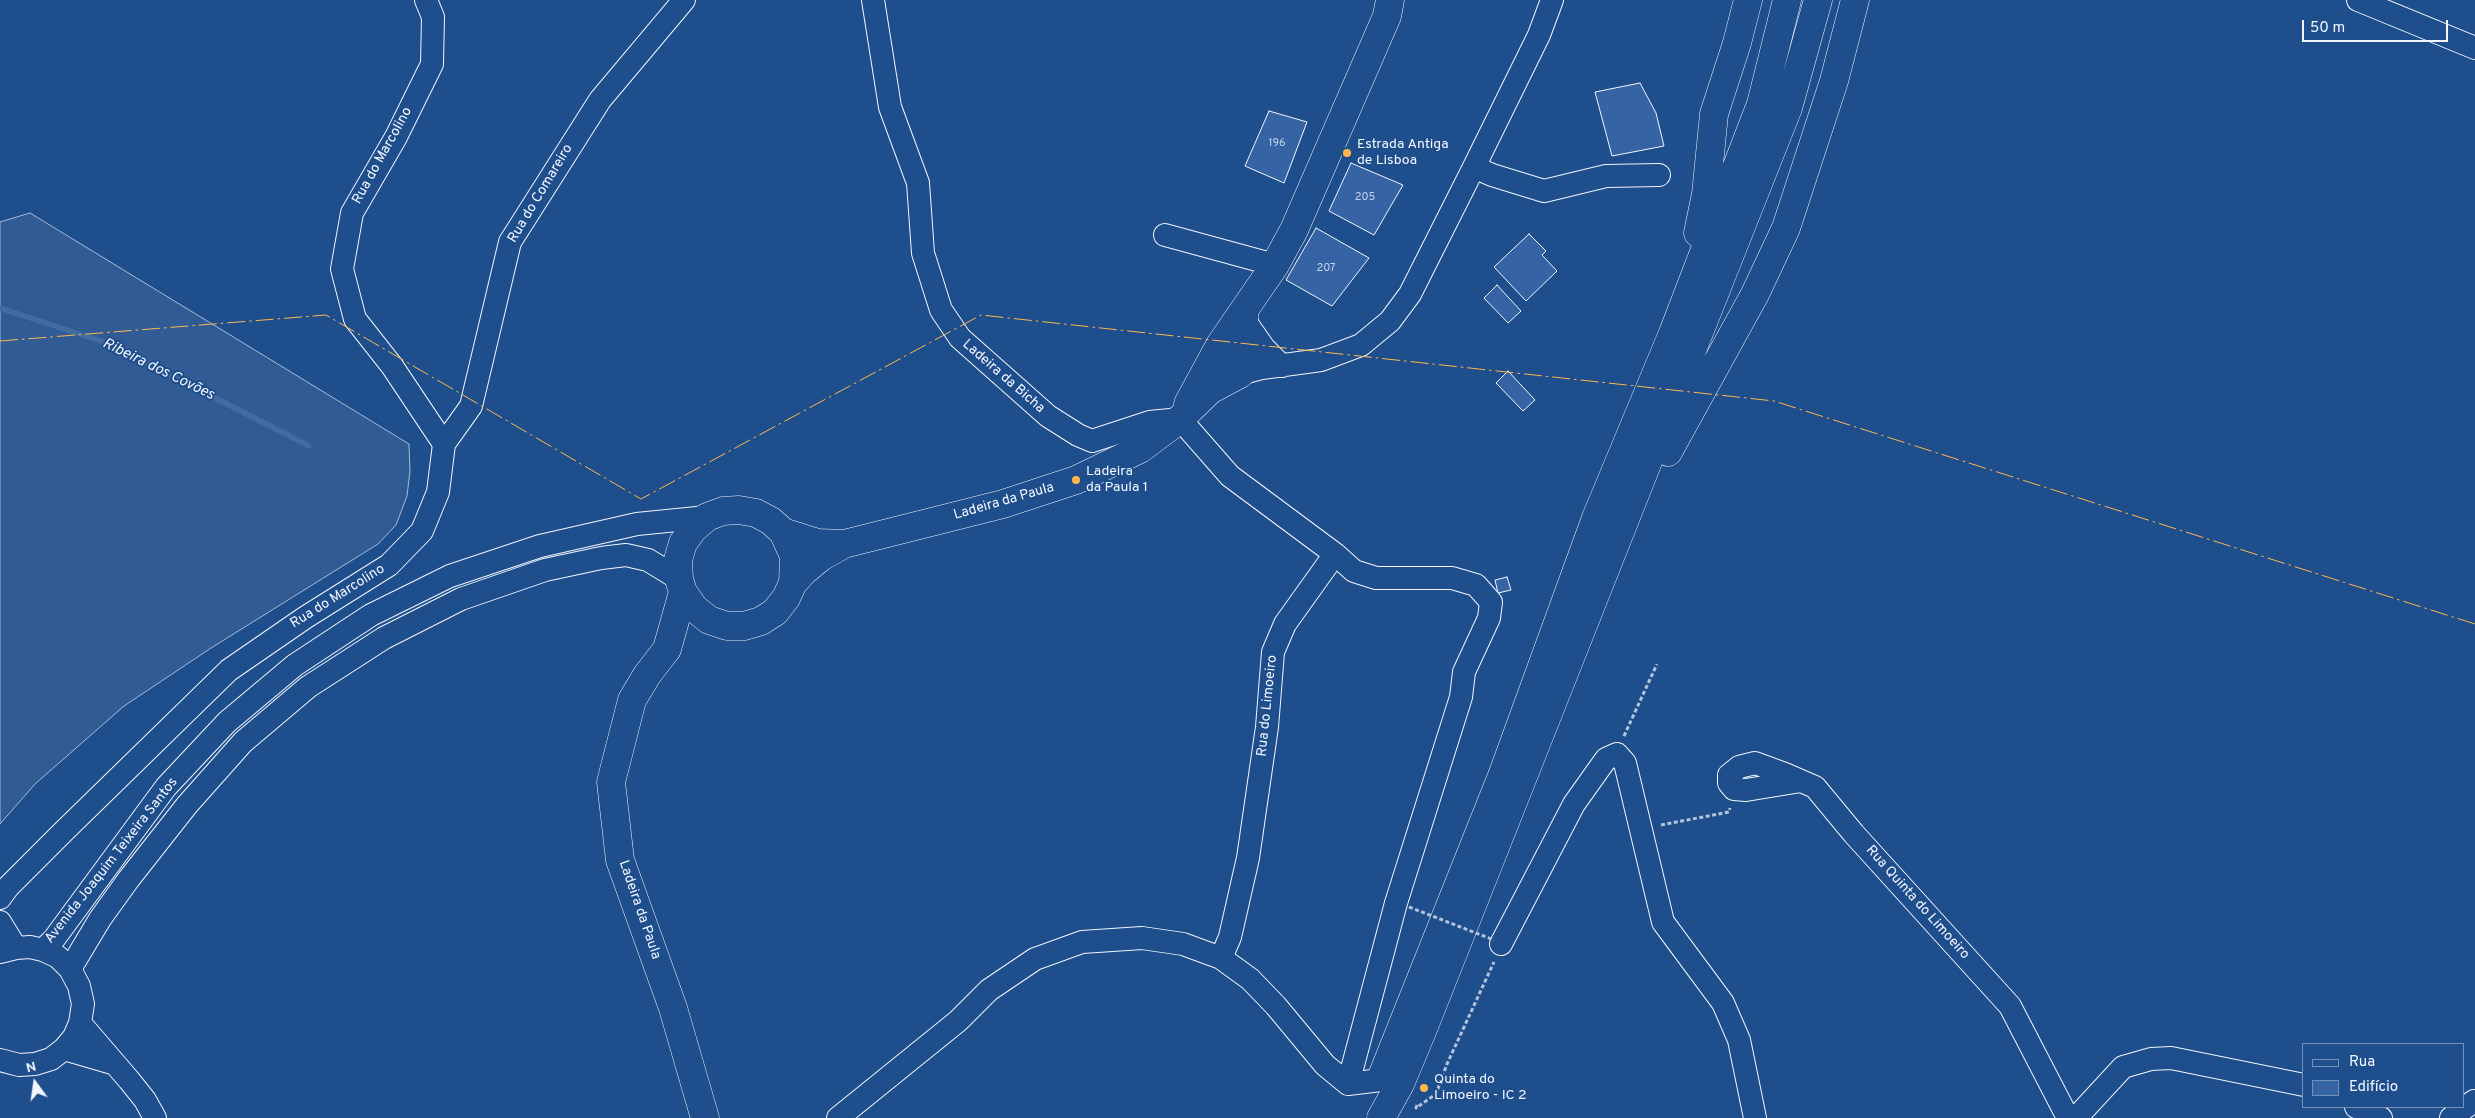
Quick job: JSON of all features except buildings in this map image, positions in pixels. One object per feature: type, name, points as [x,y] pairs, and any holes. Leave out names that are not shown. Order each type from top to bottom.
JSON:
[{"type":"main road","points":[[1180,418],[1220,345],[1245,316],[1294,230],[1387,16],[1390,0]]},
{"type":"main road","points":[[1673,333],[1682,284],[1698,234],[1706,194],[1714,114],[1737,44],[1748,0]]},
{"type":"main road","points":[[1373,1118],[1381,1080],[1502,776],[1596,518],[1673,333],[1761,104],[1787,0]]},
{"type":"main road","points":[[1381,1118],[1400,1084],[1423,1029],[1788,108],[1818,0]]},
{"type":"main road","points":[[1635,498],[1680,431],[1755,294],[1786,228],[1834,81],[1856,0]]},
{"type":"main road","points":[[1240,374],[1244,357],[1245,316]]},
{"type":"main road","name":"Ladeira da Paula","points":[[844,544],[1003,504],[1076,480],[1140,449],[1180,418],[1210,390],[1240,374]]},
{"type":"main road","points":[[739,510],[756,513],[771,521],[783,532],[794,556],[793,582],[786,598],[775,612],[761,621],[744,626],[727,626],[688,636],[668,649],[681,586],[678,560],[683,543],[693,529],[707,517],[722,511],[739,510]]},
{"type":"main road","points":[[783,532],[818,543],[844,544]]},
{"type":"main road","points":[[793,582],[821,557],[844,544]]},
{"type":"main road","points":[[681,586],[694,608],[709,620],[727,626]]},
{"type":"main road","name":"Ladeira da Paula","points":[[668,649],[647,675],[632,700],[610,782],[620,860],[673,1008],[706,1118]]},
{"type":"street","name":"Rua do Marcolino","points":[[0,898],[8,887],[90,805],[229,670],[306,617],[389,565],[422,531],[438,492],[444,444],[392,366],[354,319],[342,269],[352,213],[396,137],[432,64],[433,17],[426,0]]},
{"type":"street","name":"Rua do Comareiro","points":[[444,444],[471,406],[510,242],[600,100],[684,0]]},
{"type":"street","name":"Ladeira da Bicha","points":[[874,0],[890,108],[918,183],[923,253],[941,310],[960,338],[1048,416],[1078,435],[1092,441],[1150,422],[1180,418]]},
{"type":"street","points":[[1220,345],[1229,366],[1240,374],[1321,360],[1361,344],[1390,321],[1410,294],[1539,34],[1552,0]]},
{"type":"street","points":[[2358,0],[2475,48]]},
{"type":"street","points":[[1474,167],[1492,176],[1544,191],[1606,176],[1659,175]]},
{"type":"street","points":[[1164,235],[1275,265]]},
{"type":"street","points":[[1245,316],[1264,348],[1282,366]]},
{"type":"street","points":[[1180,418],[1230,476],[1335,554],[1354,571],[1376,578],[1452,578],[1476,585],[1491,602],[1489,618],[1464,672],[1461,697],[1403,905],[1348,1084]]},
{"type":"street","name":"Avenida Joaquim Teixeira Santos","points":[[43,950],[54,939],[166,787],[227,722],[295,665],[371,615],[450,576],[540,546],[637,524],[707,517]]},
{"type":"street","name":"Rua do Limoeiro","points":[[1221,958],[1230,937],[1248,858],[1267,726],[1274,652],[1286,624],[1335,554]]},
{"type":"street","name":"Avenida Joaquim Teixeira Santos","points":[[70,969],[100,919],[128,880],[187,805],[243,742],[308,688],[384,638],[461,599],[545,570],[601,558],[626,555],[648,560],[681,586]]},
{"type":"street","points":[[1498,942],[1574,804],[1606,760],[1617,754],[1625,763],[1663,922],[1723,1003],[1739,1040],[1755,1118]]},
{"type":"street","name":"Rua Quinta do Limoeiro","points":[[1734,789],[1729,783],[1729,775],[1739,767],[1755,763],[1815,787],[1854,834],[2010,1006],[2068,1118]]},
{"type":"street","points":[[0,922],[8,950]]},
{"type":"street","points":[[838,1118],[958,1021],[989,990],[1035,959],[1082,942],[1142,938],[1183,944],[1221,958],[1250,979],[1276,1006],[1325,1065],[1348,1084],[1381,1080]]},
{"type":"street","name":"Avenida Joaquim Teixeira Santos","points":[[1,1063],[36,1064],[51,1058],[64,1049],[74,1037],[80,1023],[83,1004],[79,986],[70,969],[58,957],[43,950],[8,950]]},
{"type":"street","points":[[80,1023],[145,1100],[155,1118]]},
{"type":"street","points":[[64,1049],[112,1063]]},
{"type":"street","points":[[2076,1118],[2123,1067],[2151,1059],[2171,1058],[2302,1085]]},
{"type":"street","points":[[2358,1108],[2381,1118]]},
{"type":"street","points":[[2451,1118],[2465,1108]]},
{"type":"path","points":[[1617,754],[1657,664]]},
{"type":"path","points":[[1641,829],[1729,812]]},
{"type":"path","points":[[1403,905],[1498,942],[1487,982],[1447,1064],[1436,1094],[1416,1108],[1419,1101]]},
{"type":"shaded area","points":[[30,213],[409,444],[410,471],[407,496],[396,525],[378,544],[211,648],[124,706],[35,784],[0,824],[0,222]]},
{"type":"waterway","name":"Ribeira dos Covões","points":[[0,308],[110,344],[309,446]]},
{"type":"power","points":[[0,341],[326,315],[641,499],[981,315],[1774,401],[2475,624]]},
{"type":"place","name":"Estrada Antiga de Lisboa","points":[[1347,153]]},
{"type":"place","name":"Ladeira da Paula 1","points":[[1076,480]]},
{"type":"place","name":"Quinta do Limoeiro - IC 2","points":[[1424,1088]]}]
